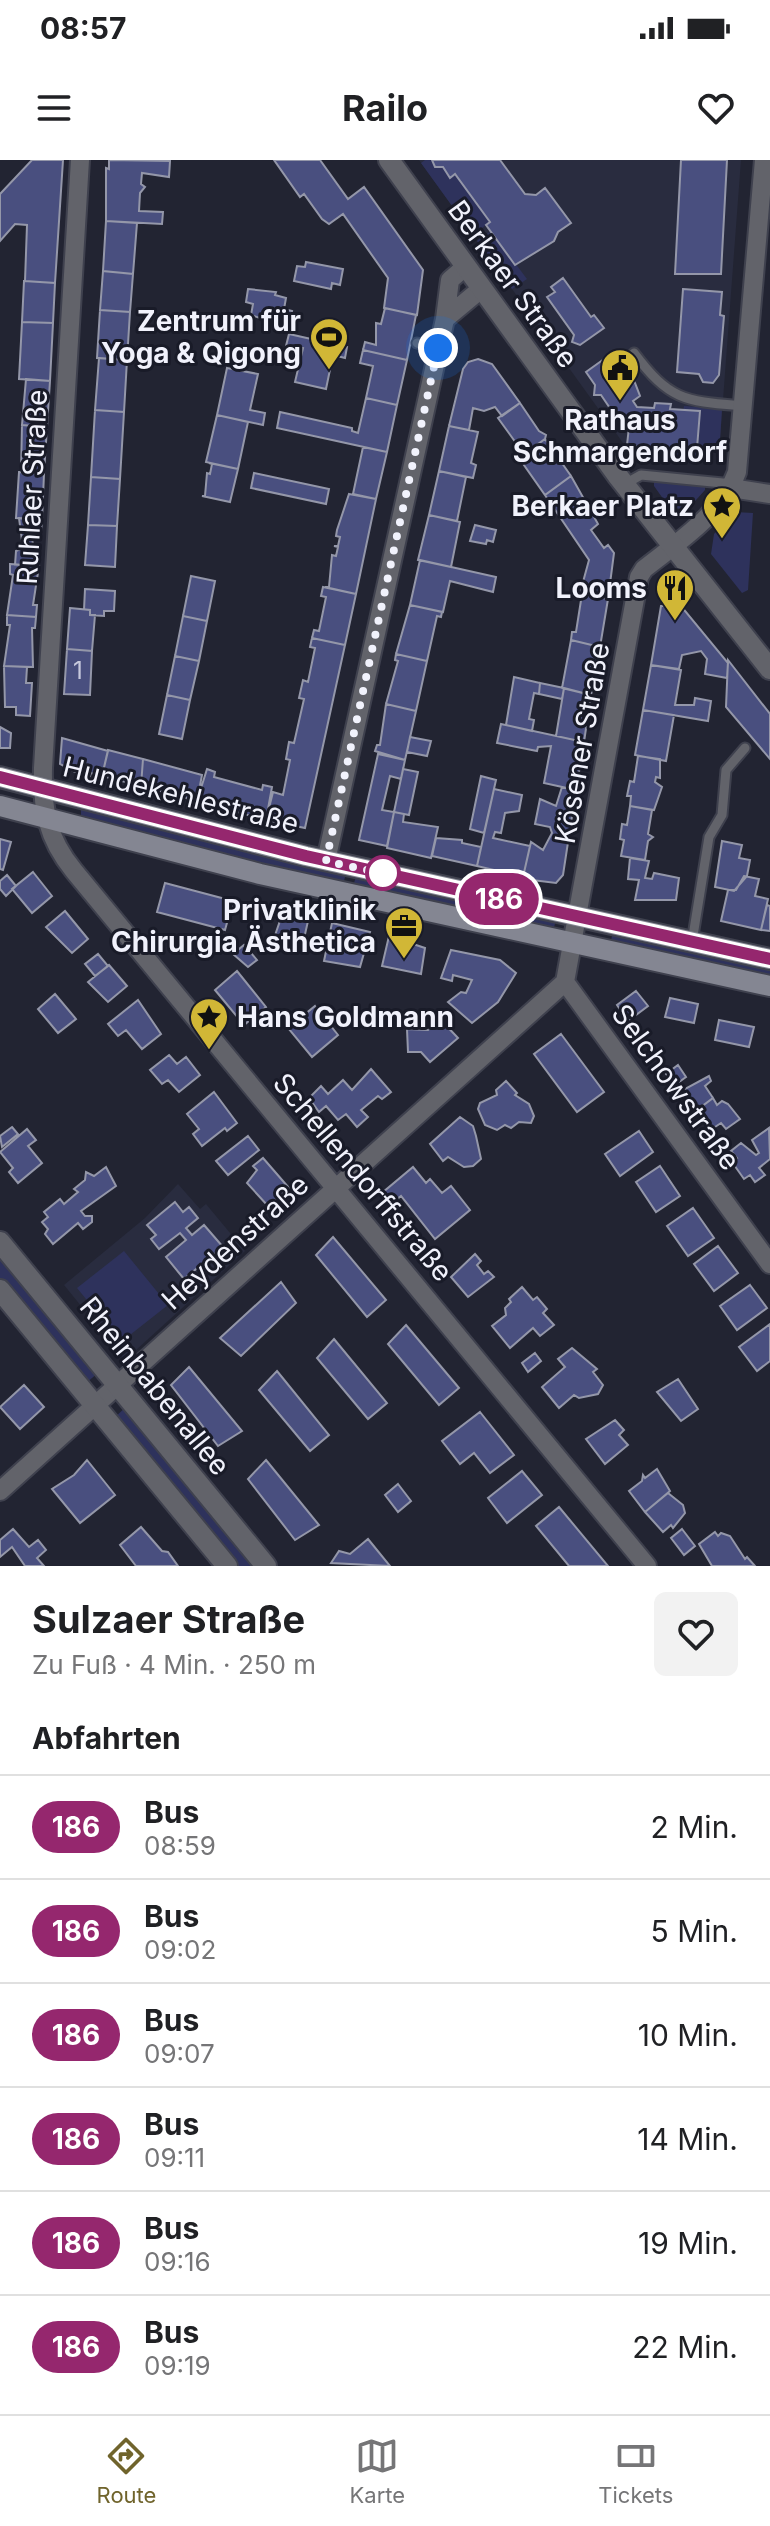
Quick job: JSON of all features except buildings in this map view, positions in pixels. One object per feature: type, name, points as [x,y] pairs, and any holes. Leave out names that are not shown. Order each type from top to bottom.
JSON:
[{"type":"main road","name":"Hundekehlestraße","points":[[0,777],[326,861],[770,959]]},
{"type":"main road","name":"Hundekehlestraße","points":[[0,806],[572,954],[770,986]]},
{"type":"street","name":"Ruhlaer Straße","points":[[44,818],[43,789],[80,160]]},
{"type":"street","name":"Berkaer Straße","points":[[389,160],[672,547],[770,669]]},
{"type":"street","points":[[764,160],[743,406],[732,486],[770,494]]},
{"type":"street","points":[[326,861],[445,319],[450,280],[465,267]]},
{"type":"street","points":[[445,319],[481,289]]},
{"type":"street","name":"Kösener Straße","points":[[572,954],[639,577],[707,517],[732,486]]},
{"type":"street","name":"Schellendorffstraße","points":[[44,818],[67,863],[647,1566]]},
{"type":"street","points":[[565,982],[572,954]]},
{"type":"street","name":"Heydenstraße","points":[[0,1491],[565,982]]},
{"type":"street","name":"Selchowstraße","points":[[565,982],[770,1264]]},
{"type":"street","name":"Rheinbabenallee","points":[[0,1242],[266,1566]]},
{"type":"street","name":"Rheinbabenallee","points":[[0,1290],[227,1566]]},
{"type":"lane","points":[[417,343],[438,348]]},
{"type":"lane","points":[[634,353],[657,383],[671,392],[706,403],[743,406]]},
{"type":"lane","points":[[625,484],[641,475],[732,486]]},
{"type":"lane","points":[[692,942],[709,837],[722,815],[726,770],[745,748]]},
{"type":"shaded area","points":[[419,160],[741,160],[720,440],[707,460],[631,454]]},
{"type":"shaded area","points":[[432,160],[435,167],[443,167],[450,178],[455,174],[490,222],[473,235],[421,163]]},
{"type":"shaded area","points":[[491,231],[527,279],[512,289],[477,241]]},
{"type":"shaded area","points":[[684,406],[722,409],[720,440],[707,460],[675,458]]},
{"type":"shaded area","points":[[654,479],[705,484],[705,490],[687,510],[669,507],[654,486]]},
{"type":"shaded area","points":[[735,512],[753,513],[748,590],[742,593],[711,554],[714,534]]},
{"type":"shaded area","points":[[81,807],[346,873],[343,885],[81,820]]},
{"type":"shaded area","points":[[356,876],[556,920],[553,931],[353,887]]},
{"type":"shaded area","points":[[613,932],[770,967],[770,979],[610,944]]},
{"type":"shaded area","points":[[178,1184],[200,1209],[206,1204],[245,1251],[125,1360],[64,1285],[145,1218]]},
{"type":"shaded area","points":[[0,1251],[99,1372],[85,1384],[0,1280]]},
{"type":"shaded area","points":[[124,1251],[168,1305],[121,1342],[77,1288]]},
{"type":"shaded area","points":[[127,1406],[258,1566],[235,1566],[114,1418]]},
{"type":"bus line","name":"186","points":[[0,777],[306,856],[770,959]]},
{"type":"place","name":"Zentrum für Yoga & Qigong","points":[[329,371]]},
{"type":"place","name":"Rathaus Schmargendorf","points":[[620,402]]},
{"type":"place","name":"Berkaer Platz","points":[[722,540]]},
{"type":"place","name":"Looms","points":[[675,622]]},
{"type":"place","name":"Privatklinik Chirurgia Ästhetica","points":[[404,960]]},
{"type":"place","name":"Hans Goldmann","points":[[209,1051]]},
{"type":"route","points":[[383,873],[389,875],[326,861],[438,348]]}]
